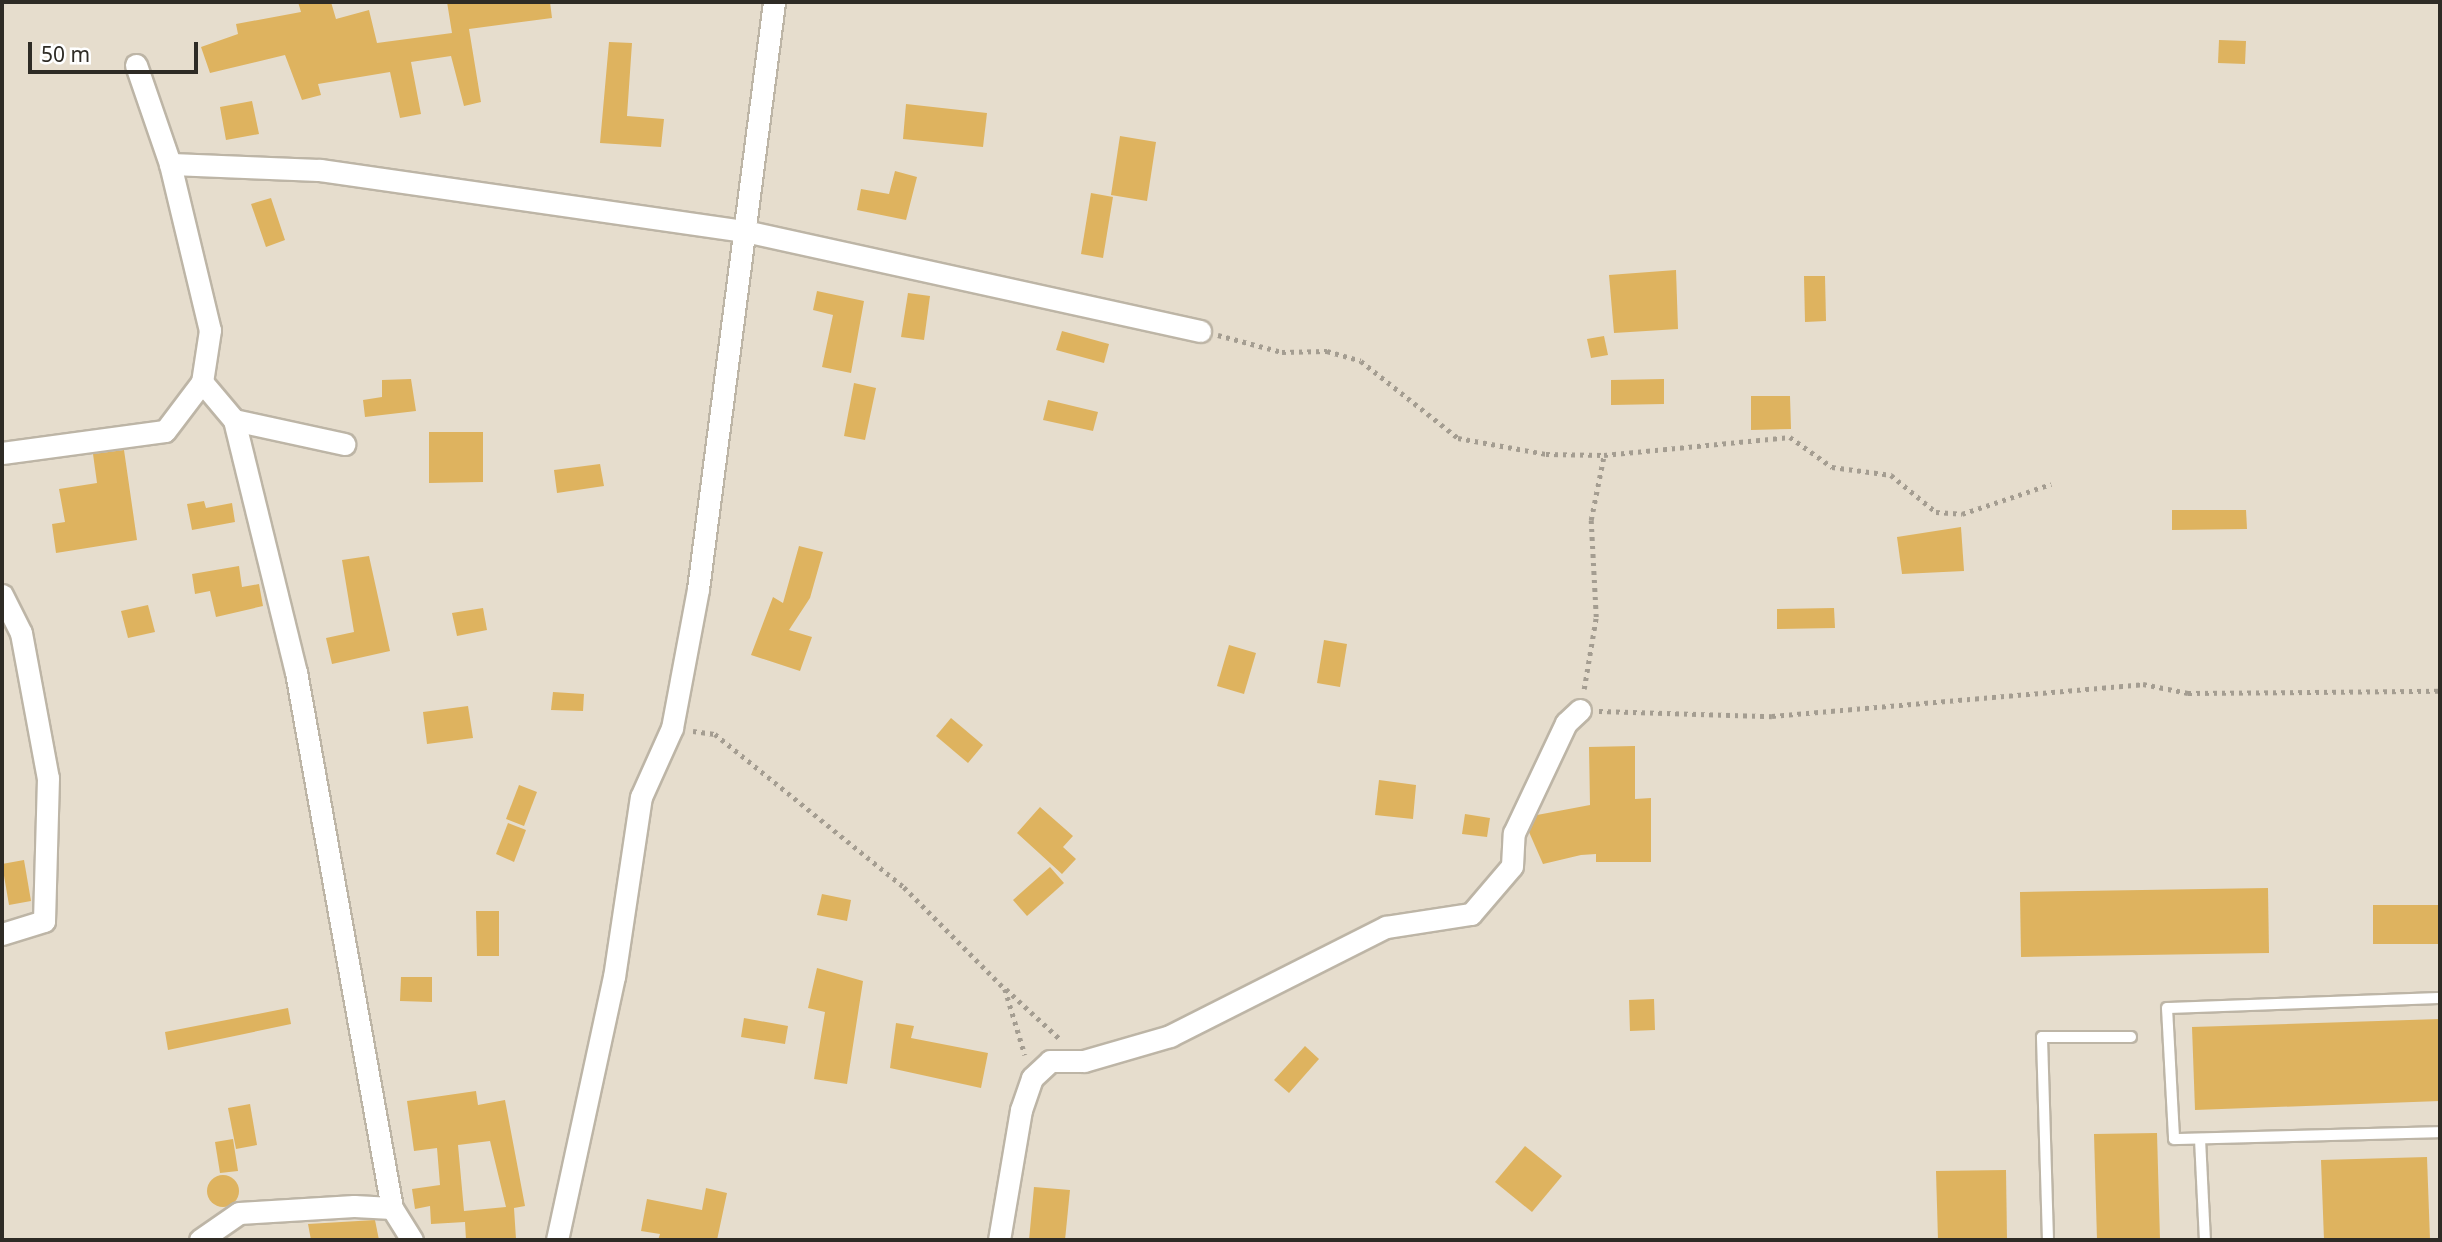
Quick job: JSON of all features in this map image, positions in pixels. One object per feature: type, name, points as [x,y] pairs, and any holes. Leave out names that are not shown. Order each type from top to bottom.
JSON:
[{"type":"street","points":[[556,1240],[614,977],[641,797],[671,728],[698,589],[774,2]]},
{"type":"street","points":[[2,453],[165,431],[202,382],[210,330],[170,164],[136,65]]},
{"type":"street","points":[[170,164],[320,170],[745,231],[1200,331]]},
{"type":"street","points":[[202,382],[234,419],[296,672],[391,1208],[412,1240]]},
{"type":"street","points":[[234,419],[344,444]]},
{"type":"street","points":[[2,595],[21,633],[48,778],[44,921],[2,934]]},
{"type":"street","points":[[999,1240],[1032,1078],[1050,1060],[1084,1061],[1170,1036],[1387,927],[1471,914],[1512,866],[1514,833],[1566,723],[1580,710]]},
{"type":"street","points":[[200,1240],[239,1213],[391,1208]]},
{"type":"lane","points":[[2440,998],[2167,1008],[2174,1139],[2440,1132]]},
{"type":"lane","points":[[2048,1240],[2042,1037],[2131,1037]]},
{"type":"lane","points":[[2200,1139],[2205,1240]]},
{"type":"path","points":[[1200,331],[1282,352],[1327,351],[1361,361],[1458,438],[1546,454],[1604,455],[1790,437],[1832,467],[1891,475],[1936,513],[1962,514],[2051,484]]},
{"type":"path","points":[[1604,455],[1591,520],[1596,617],[1580,710],[1772,716],[2143,684],[2188,693],[2440,691]]},
{"type":"path","points":[[671,728],[715,734],[904,887],[1005,989],[1084,1061]]},
{"type":"path","points":[[1005,989],[1032,1078]]},
{"type":"building","points":[[298,2],[331,2],[336,19],[369,10],[377,43],[452,33],[447,2],[550,2],[552,18],[469,29],[481,102],[464,106],[451,56],[411,62],[421,114],[400,118],[390,72],[318,84],[321,95],[302,100],[285,55],[210,73],[201,47],[238,34],[236,24],[301,12]]},
{"type":"building","points":[[2219,40],[2246,41],[2245,64],[2218,63]]},
{"type":"building","points":[[609,42],[632,43],[627,116],[664,119],[661,147],[600,143]]},
{"type":"building","points":[[252,101],[259,134],[226,140],[220,107]]},
{"type":"building","points":[[906,104],[987,113],[983,147],[903,139]]},
{"type":"building","points":[[1120,136],[1156,142],[1147,201],[1111,195]]},
{"type":"building","points":[[895,171],[917,177],[906,220],[857,210],[861,189],[889,194]]},
{"type":"building","points":[[1091,193],[1113,197],[1103,258],[1081,254]]},
{"type":"building","points":[[271,198],[285,240],[266,247],[251,204]]},
{"type":"building","points":[[1676,270],[1678,329],[1614,333],[1609,275]]},
{"type":"building","points":[[1804,276],[1825,276],[1826,321],[1805,322]]},
{"type":"building","points":[[817,291],[864,301],[851,373],[822,367],[833,315],[813,310]]},
{"type":"building","points":[[908,293],[930,296],[924,340],[901,337]]},
{"type":"building","points":[[1062,331],[1109,344],[1104,363],[1056,350]]},
{"type":"building","points":[[1604,336],[1608,355],[1591,358],[1587,339]]},
{"type":"building","points":[[411,379],[416,411],[365,417],[363,400],[382,397],[382,380]]},
{"type":"building","points":[[1664,379],[1664,404],[1611,405],[1611,380]]},
{"type":"building","points":[[854,383],[876,388],[865,440],[844,436]]},
{"type":"building","points":[[1751,396],[1790,396],[1791,429],[1751,430]]},
{"type":"building","points":[[1048,400],[1098,412],[1093,431],[1043,420]]},
{"type":"building","points":[[429,432],[483,432],[483,482],[429,483]]},
{"type":"building","points":[[124,450],[137,540],[56,553],[52,524],[65,522],[59,489],[97,483],[93,454]]},
{"type":"building","points":[[600,464],[604,486],[557,493],[554,470]]},
{"type":"building","points":[[204,501],[206,508],[232,503],[235,522],[192,530],[187,504]]},
{"type":"building","points":[[2172,510],[2246,510],[2247,529],[2172,530]]},
{"type":"building","points":[[1961,527],[1964,571],[1902,574],[1897,537]]},
{"type":"building","points":[[799,546],[823,552],[810,598],[789,630],[812,637],[800,671],[751,655],[773,597],[783,603]]},
{"type":"building","points":[[369,556],[390,651],[332,664],[326,638],[354,632],[342,560]]},
{"type":"building","points":[[239,566],[242,587],[259,584],[263,606],[216,617],[210,591],[195,594],[192,574]]},
{"type":"building","points":[[148,605],[155,632],[128,638],[121,611]]},
{"type":"building","points":[[483,608],[487,630],[457,636],[452,613]]},
{"type":"building","points":[[1834,608],[1835,628],[1777,629],[1777,609]]},
{"type":"building","points":[[1324,640],[1347,644],[1340,687],[1317,683]]},
{"type":"building","points":[[1229,645],[1256,653],[1244,694],[1217,686]]},
{"type":"building","points":[[553,692],[584,694],[583,711],[551,710]]},
{"type":"building","points":[[468,706],[473,738],[427,744],[423,712]]},
{"type":"building","points":[[951,718],[983,745],[968,763],[936,736]]},
{"type":"building","points":[[1635,746],[1635,799],[1651,798],[1651,862],[1596,862],[1596,854],[1543,864],[1529,832],[1537,815],[1590,805],[1589,747]]},
{"type":"building","points":[[1379,780],[1416,785],[1413,819],[1375,815]]},
{"type":"building","points":[[519,785],[537,792],[524,826],[506,819]]},
{"type":"building","points":[[1040,807],[1073,836],[1063,847],[1076,859],[1062,874],[1017,833]]},
{"type":"building","points":[[1465,814],[1490,818],[1487,837],[1462,834]]},
{"type":"building","points":[[508,823],[526,830],[514,862],[496,854]]},
{"type":"building","points":[[24,860],[31,901],[9,905],[2,864]]},
{"type":"building","points":[[1050,867],[1064,883],[1027,916],[1013,900]]},
{"type":"building","points":[[2268,888],[2269,953],[2021,957],[2020,892]]},
{"type":"building","points":[[822,894],[851,900],[847,921],[817,915]]},
{"type":"building","points":[[2373,905],[2440,905],[2440,944],[2373,944]]},
{"type":"building","points":[[476,911],[499,911],[499,956],[477,956]]},
{"type":"building","points":[[817,968],[863,981],[847,1084],[814,1079],[825,1012],[808,1008]]},
{"type":"building","points":[[401,977],[432,977],[432,1002],[400,1001]]},
{"type":"building","points":[[1654,999],[1655,1030],[1630,1031],[1629,1000]]},
{"type":"building","points":[[288,1008],[291,1024],[168,1050],[165,1032]]},
{"type":"building","points":[[744,1018],[788,1026],[785,1044],[741,1037]]},
{"type":"building","points":[[2440,1019],[2440,1101],[2195,1110],[2192,1027]]},
{"type":"building","points":[[896,1023],[914,1026],[911,1038],[988,1053],[981,1088],[890,1068]]},
{"type":"building","points":[[1305,1046],[1319,1059],[1289,1093],[1274,1080]]},
{"type":"building","points":[[476,1091],[478,1105],[505,1100],[525,1206],[514,1208],[516,1239],[466,1240],[465,1222],[431,1224],[430,1206],[415,1209],[412,1189],[440,1185],[437,1148],[414,1151],[407,1101]],"holes":[[[490,1141],[506,1207],[464,1211],[458,1145]]]},
{"type":"building","points":[[250,1104],[257,1145],[236,1149],[228,1108]]},
{"type":"building","points":[[2157,1133],[2160,1240],[2097,1240],[2094,1134]]},
{"type":"building","points":[[233,1139],[238,1171],[220,1173],[215,1142]]},
{"type":"building","points":[[1525,1146],[1562,1176],[1532,1212],[1495,1182]]},
{"type":"building","points":[[2427,1157],[2430,1240],[2324,1240],[2321,1160]]},
{"type":"building","points":[[2006,1170],[2007,1240],[1938,1240],[1936,1171]]},
{"type":"building","points":[[223,1175],[234,1180],[239,1191],[234,1202],[223,1207],[212,1202],[207,1191],[212,1180]]},
{"type":"building","points":[[1034,1187],[1070,1190],[1065,1240],[1029,1240]]},
{"type":"building","points":[[706,1188],[727,1193],[717,1240],[658,1240],[660,1234],[641,1231],[647,1199],[702,1210]]},
{"type":"building","points":[[375,1220],[379,1240],[311,1240],[308,1224]]}]
